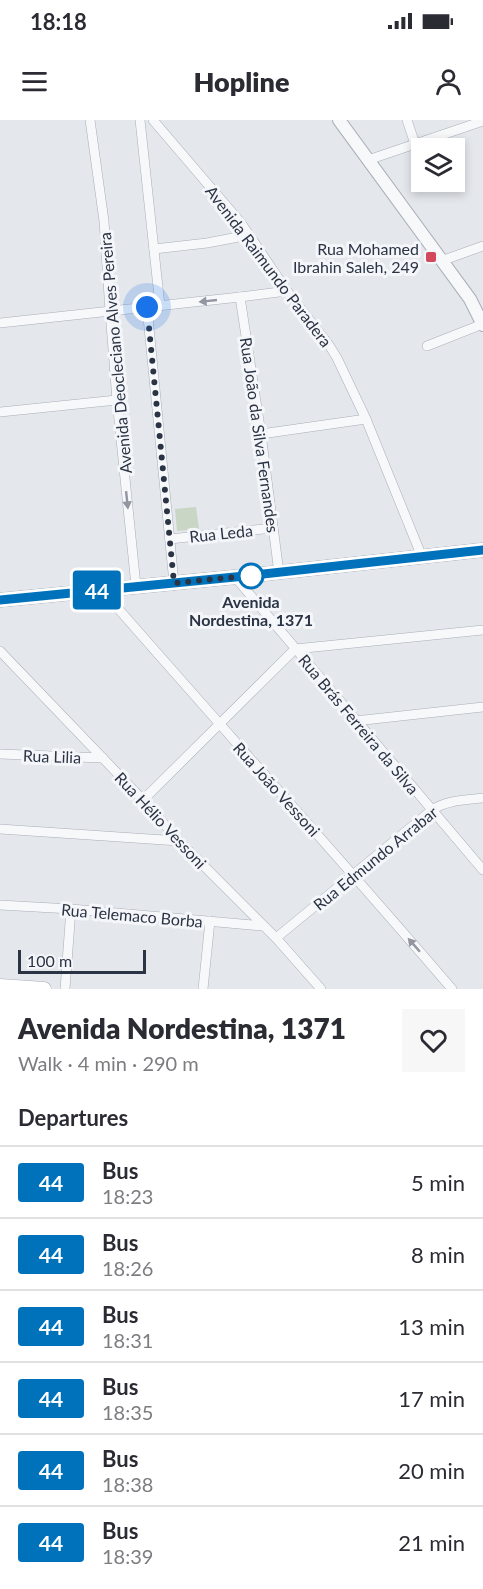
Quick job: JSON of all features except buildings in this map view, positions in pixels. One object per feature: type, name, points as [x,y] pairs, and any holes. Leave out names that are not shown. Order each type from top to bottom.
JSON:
[{"type":"main road","points":[[0,600],[279,573],[483,550]]},
{"type":"main road","points":[[0,986],[44,989]]},
{"type":"street","name":"Avenida Deocleciano Alves Pereira","points":[[90,120],[104,221],[117,400],[136,586]]},
{"type":"street","points":[[140,120],[160,306]]},
{"type":"street","name":"Avenida Raimundo Paradera","points":[[153,120],[241,223],[287,291],[329,345],[366,419],[422,557]]},
{"type":"street","points":[[339,120],[470,299],[483,325],[427,346]]},
{"type":"street","points":[[407,120],[413,138]]},
{"type":"street","points":[[433,138],[483,121]]},
{"type":"street","points":[[368,160],[411,145]]},
{"type":"street","points":[[154,249],[249,235]]},
{"type":"street","points":[[441,261],[483,246]]},
{"type":"street","points":[[0,323],[287,291]]},
{"type":"street","name":"Rua João da Silva Fernandes","points":[[240,297],[279,573]]},
{"type":"street","points":[[147,307],[174,583]]},
{"type":"street","points":[[0,412],[117,400]]},
{"type":"street","points":[[261,434],[366,419]]},
{"type":"street","name":"Rua Leda","points":[[170,539],[273,528]]},
{"type":"street","name":"Rua Brás Ferreira da Silva","points":[[235,577],[483,870]]},
{"type":"street","name":"Rua João Vessoni","points":[[101,589],[452,989]]},
{"type":"street","points":[[143,800],[295,649],[483,630]]},
{"type":"street","name":"Rua Hélio Vessoni","points":[[0,651],[143,800],[179,841],[276,938],[321,989]]},
{"type":"street","points":[[355,721],[483,707]]},
{"type":"street","name":"Rua Lilia","points":[[0,754],[103,758]]},
{"type":"street","name":"Rua Edmundo Arrabar","points":[[276,938],[439,805],[483,798]]},
{"type":"street","points":[[0,829],[179,841]]},
{"type":"street","name":"Rua Telemaco Borba","points":[[0,905],[263,926]]},
{"type":"street","points":[[65,989],[71,909]]},
{"type":"street","points":[[203,989],[210,921]]},
{"type":"green space","points":[[196,507],[199,529],[177,531],[175,509]]},
{"type":"bus line","name":"44","points":[[0,600],[483,550]]},
{"type":"place","name":"Rua Mohamed Ibrahin Saleh, 249","points":[[431,257]]},
{"type":"place","name":"Avenida Nordestina, 1371","points":[[251,576]]},
{"type":"route","points":[[147,307],[174,583],[257,575],[251,576]]}]
